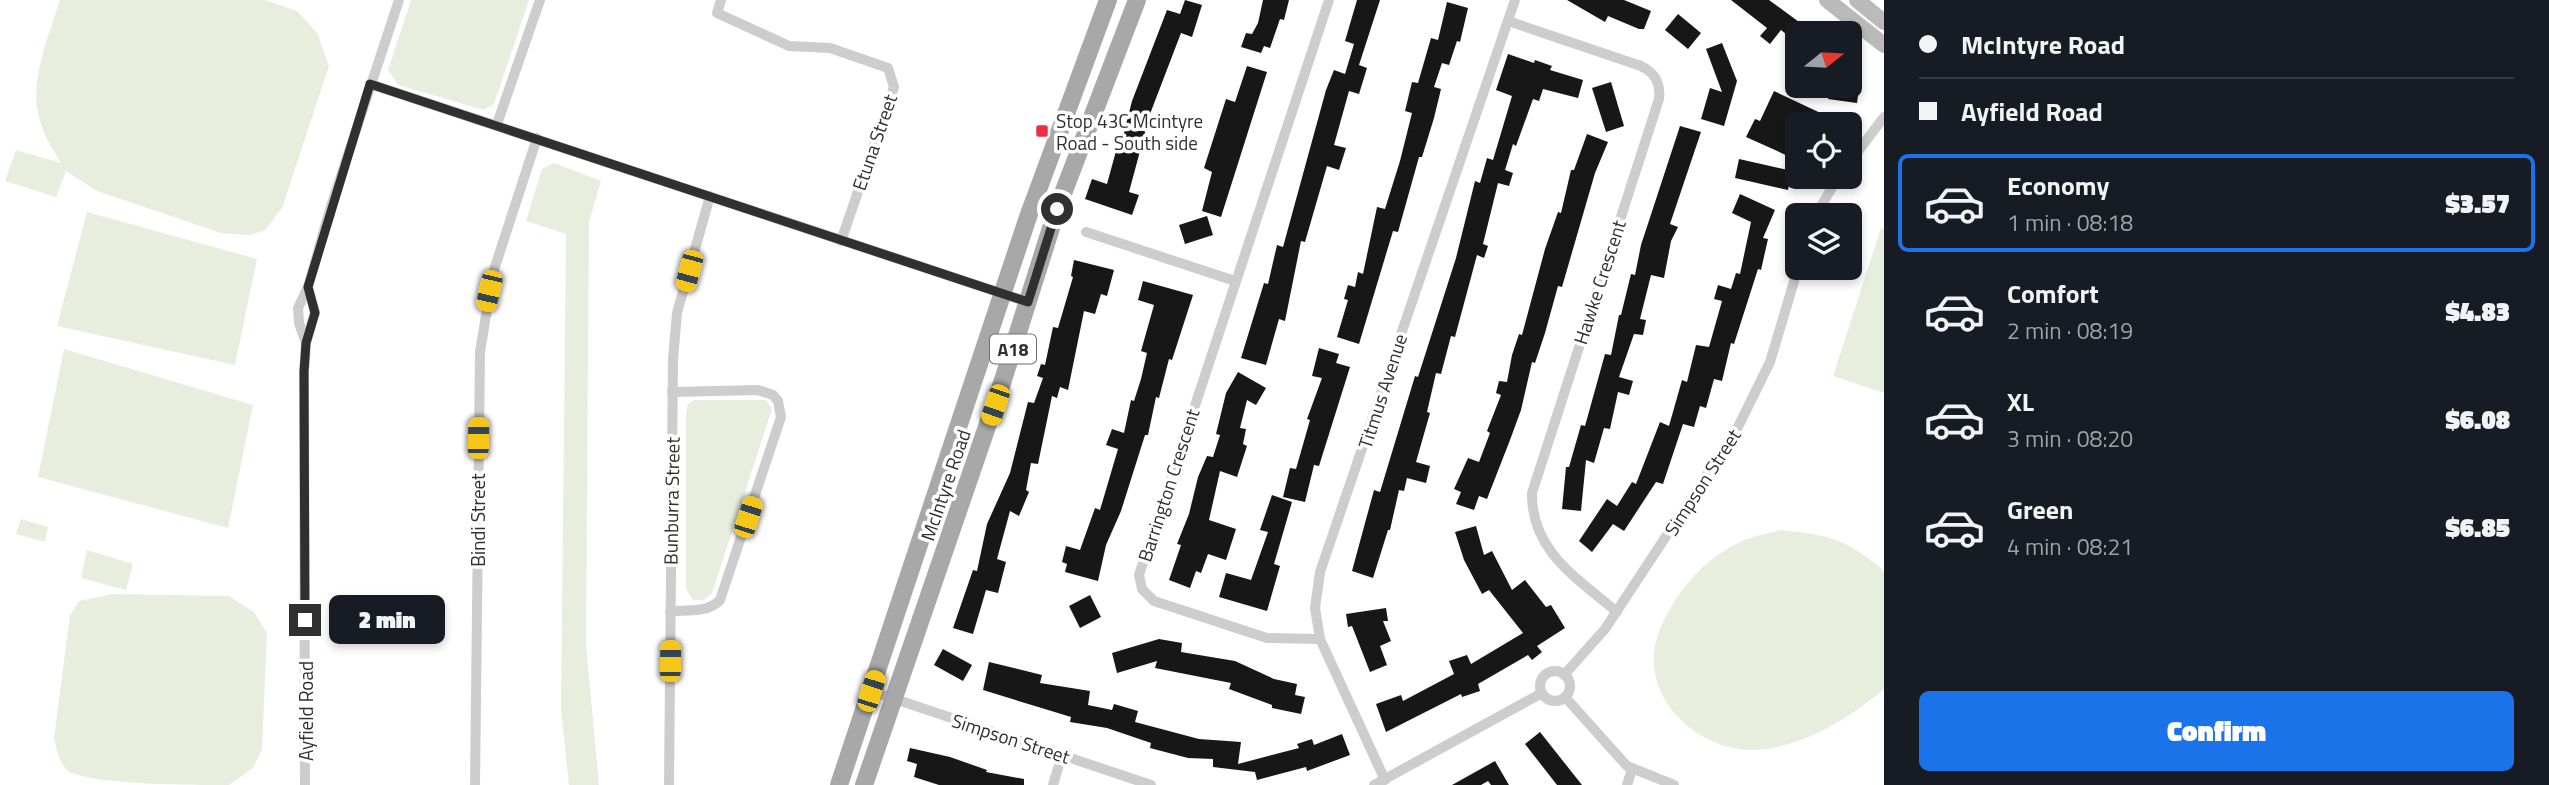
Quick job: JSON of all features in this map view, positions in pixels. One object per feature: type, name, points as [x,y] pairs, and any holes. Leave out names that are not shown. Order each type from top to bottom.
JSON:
[{"type":"main road","name":"McIntyre Road","points":[[839,785],[1003,294],[1108,0]]},
{"type":"main road","name":"McIntyre Road","points":[[864,785],[1057,209],[1137,0]]},
{"type":"street","name":"Ayfield Road","points":[[306,343],[297,315],[399,0]]},
{"type":"street","points":[[497,124],[540,0]]},
{"type":"street","name":"Etuna Street","points":[[721,0],[718,13],[789,46],[830,48],[888,68],[894,87],[841,241]]},
{"type":"street","name":"Barrington Crescent","points":[[1320,639],[1267,638],[1154,601],[1140,585],[1142,565],[1329,0]]},
{"type":"street","name":"Titmus Avenue","points":[[1380,782],[1320,639],[1315,608],[1320,572],[1515,0]]},
{"type":"street","points":[[1827,0],[1884,45]]},
{"type":"street","points":[[1857,0],[1883,19],[1871,33]]},
{"type":"street","name":"Hawke Crescent","points":[[1508,21],[1645,68],[1659,83],[1659,99],[1532,493],[1533,519],[1545,547],[1560,564],[1617,612]]},
{"type":"street","points":[[370,84],[1028,302]]},
{"type":"street","points":[[1862,146],[1884,117]]},
{"type":"street","name":"Bindi Street","points":[[475,785],[480,352],[493,273],[537,138]]},
{"type":"street","name":"Bunburra Street","points":[[669,785],[673,392],[677,313],[710,197]]},
{"type":"street","points":[[1086,232],[1235,281]]},
{"type":"street","name":"Simpson Street","points":[[1564,675],[1617,612],[1738,427],[1770,362],[1794,280]]},
{"type":"street","name":"Ayfield Road","points":[[305,785],[306,343],[315,313],[308,287]]},
{"type":"street","points":[[670,611],[714,607],[720,600],[782,417],[778,401],[765,391],[673,392]]},
{"type":"street","points":[[1556,671],[1564,675],[1570,686],[1565,697],[1554,701],[1542,693],[1540,685],[1546,674],[1556,671]]},
{"type":"street","name":"Simpson Street","points":[[871,691],[1151,785]]},
{"type":"street","points":[[1380,782],[1542,693]]},
{"type":"street","points":[[1565,697],[1618,758],[1632,769],[1674,785]]},
{"type":"street","points":[[1053,785],[1062,755]]},
{"type":"street","points":[[1627,785],[1632,769]]},
{"type":"green space","points":[[60,0],[265,0],[297,11],[317,33],[329,66],[282,208],[265,230],[250,235],[221,233],[97,191],[66,171],[56,197],[5,181],[16,150],[61,163],[42,127],[36,100],[42,56]]},
{"type":"green space","points":[[411,0],[529,0],[494,104],[484,110],[398,85],[388,70]]},
{"type":"green space","points":[[554,163],[601,181],[589,222],[586,645],[599,785],[569,785],[561,709],[566,234],[526,221],[542,169]]},
{"type":"green space","points":[[87,212],[257,259],[235,365],[57,326]]},
{"type":"green space","points":[[1881,228],[1884,229],[1884,393],[1833,376]]},
{"type":"green space","points":[[64,349],[253,405],[228,528],[38,477]]},
{"type":"green space","points":[[694,400],[766,400],[772,409],[712,593],[704,600],[693,600],[686,589],[686,413],[688,404]]},
{"type":"green space","points":[[21,519],[48,527],[45,542],[16,534]]},
{"type":"green space","points":[[1781,530],[1824,536],[1845,544],[1884,572],[1884,689],[1844,719],[1815,734],[1767,749],[1745,750],[1704,737],[1686,724],[1671,708],[1660,690],[1654,669],[1655,646],[1674,602],[1702,568],[1740,542]]},
{"type":"green space","points":[[87,550],[133,564],[126,590],[81,578]]},
{"type":"green space","points":[[113,594],[229,596],[254,612],[267,633],[262,749],[253,768],[229,785],[101,780],[69,772],[63,765],[54,738],[70,615],[79,601]]},
{"type":"building","points":[[1185,0],[1202,5],[1192,37],[1181,33],[1150,114],[1129,192],[1139,195],[1132,215],[1085,199],[1092,179],[1107,184],[1132,101],[1167,10],[1180,14]]},
{"type":"building","points":[[1263,0],[1289,0],[1284,20],[1280,19],[1270,48],[1264,46],[1261,53],[1241,47],[1246,33],[1252,34],[1258,23]]},
{"type":"building","points":[[1357,0],[1380,0],[1359,65],[1367,68],[1359,94],[1349,91],[1334,145],[1346,148],[1339,170],[1327,166],[1305,242],[1301,241],[1285,321],[1279,319],[1266,365],[1241,358],[1264,283],[1268,284],[1277,245],[1283,247],[1326,90],[1334,70],[1345,74],[1354,44],[1345,41]]},
{"type":"building","points":[[1567,0],[1624,0],[1651,11],[1644,29],[1639,29],[1608,16],[1605,22]]},
{"type":"building","points":[[1731,0],[1769,0],[1798,21],[1785,21],[1785,33],[1781,30],[1770,44],[1760,36],[1767,28]]},
{"type":"building","points":[[1447,2],[1468,8],[1460,42],[1457,41],[1449,65],[1442,63],[1434,87],[1441,89],[1434,118],[1422,157],[1419,157],[1398,232],[1393,231],[1359,344],[1337,337],[1348,300],[1344,299],[1348,285],[1355,287],[1358,272],[1363,274],[1377,207],[1385,209],[1400,161],[1412,113],[1405,111],[1412,82],[1418,83],[1431,38],[1438,40]]},
{"type":"building","points":[[1678,14],[1701,33],[1688,49],[1665,30]]},
{"type":"building","points":[[1722,43],[1737,81],[1724,126],[1701,119],[1710,88],[1722,92],[1706,49]]},
{"type":"building","points":[[1508,54],[1534,63],[1535,60],[1552,66],[1550,70],[1583,80],[1578,98],[1543,89],[1539,101],[1533,99],[1516,146],[1513,144],[1505,170],[1513,173],[1509,186],[1498,183],[1483,244],[1488,246],[1484,258],[1477,255],[1455,337],[1451,336],[1441,374],[1436,373],[1427,412],[1430,413],[1416,462],[1430,466],[1426,483],[1407,478],[1404,491],[1399,490],[1390,530],[1373,578],[1352,571],[1374,490],[1380,492],[1415,376],[1418,377],[1456,258],[1475,181],[1480,183],[1487,158],[1493,160],[1512,96],[1496,90]]},
{"type":"building","points":[[1247,66],[1267,72],[1221,217],[1202,211],[1212,172],[1204,168],[1226,99],[1235,102]]},
{"type":"building","points":[[1611,82],[1624,126],[1606,132],[1592,88]]},
{"type":"building","points":[[1774,91],[1819,112],[1785,112],[1785,155],[1746,137],[1755,119],[1760,121]]},
{"type":"building","points":[[1828,98],[1858,98],[1857,103]]},
{"type":"building","points":[[1680,126],[1701,132],[1670,224],[1678,227],[1671,241],[1664,278],[1651,275],[1640,319],[1646,320],[1643,335],[1634,334],[1619,377],[1633,381],[1629,395],[1618,392],[1610,429],[1604,428],[1594,463],[1586,460],[1581,511],[1562,509],[1566,467],[1569,467],[1581,425],[1585,426],[1605,354],[1611,355],[1631,274],[1635,275],[1641,245]]},
{"type":"building","points":[[1587,134],[1608,142],[1595,173],[1562,287],[1558,286],[1535,363],[1532,362],[1521,410],[1487,499],[1479,496],[1474,510],[1456,504],[1461,492],[1454,489],[1468,458],[1479,462],[1490,433],[1487,431],[1501,395],[1496,393],[1499,381],[1507,382],[1512,355],[1519,334],[1522,335],[1545,249],[1558,212],[1561,213],[1571,170],[1574,170]]},
{"type":"building","points":[[1739,159],[1785,169],[1785,189],[1788,190],[1735,178]]},
{"type":"building","points":[[1740,194],[1775,210],[1763,238],[1768,239],[1761,270],[1758,269],[1734,344],[1731,343],[1722,381],[1714,379],[1706,408],[1700,406],[1694,427],[1683,424],[1663,484],[1656,482],[1624,531],[1613,524],[1592,552],[1579,541],[1607,499],[1617,506],[1632,482],[1636,484],[1660,422],[1669,426],[1682,380],[1687,382],[1696,345],[1709,347],[1722,301],[1714,299],[1718,285],[1731,289],[1736,273],[1740,274],[1751,222],[1732,213]]},
{"type":"building","points":[[1207,216],[1213,235],[1185,244],[1179,225]]},
{"type":"building","points":[[1074,260],[1114,270],[1107,296],[1101,294],[1095,314],[1084,311],[1068,390],[1060,387],[1057,398],[1052,396],[1038,464],[1031,463],[1026,490],[1029,492],[1019,516],[1010,511],[997,559],[1006,562],[998,593],[986,590],[973,634],[953,628],[973,570],[977,571],[987,524],[1010,473],[1028,402],[1034,403],[1043,378],[1037,376],[1041,364],[1045,365],[1053,327],[1058,328],[1073,277]]},
{"type":"building","points":[[1143,281],[1193,295],[1172,360],[1169,359],[1159,398],[1156,397],[1148,435],[1145,435],[1121,511],[1106,545],[1098,581],[1065,572],[1067,564],[1062,562],[1066,546],[1080,550],[1095,508],[1100,510],[1118,449],[1106,445],[1112,429],[1124,433],[1131,400],[1134,401],[1141,379],[1147,353],[1141,351],[1154,305],[1138,300]]},
{"type":"building","points":[[1319,348],[1339,354],[1336,363],[1350,367],[1319,466],[1314,465],[1305,502],[1283,497],[1290,468],[1296,469],[1310,420],[1307,419],[1322,378],[1312,376]]},
{"type":"building","points":[[1238,372],[1266,388],[1256,405],[1247,400],[1240,428],[1246,429],[1243,444],[1247,446],[1237,477],[1220,471],[1209,520],[1236,529],[1226,560],[1208,554],[1201,573],[1196,571],[1190,588],[1169,580],[1181,545],[1177,544],[1189,514],[1198,477],[1207,456],[1213,457],[1220,435],[1216,434],[1226,393]]},
{"type":"building","points":[[1272,495],[1292,502],[1274,564],[1280,566],[1267,611],[1219,597],[1226,573],[1251,580],[1268,532],[1260,530]]},
{"type":"building","points":[[1476,526],[1484,555],[1492,551],[1512,590],[1525,580],[1546,607],[1551,605],[1565,628],[1537,646],[1542,652],[1532,660],[1528,655],[1478,684],[1480,691],[1462,697],[1461,694],[1386,732],[1376,704],[1401,695],[1403,701],[1454,674],[1449,661],[1467,655],[1471,664],[1523,633],[1489,590],[1482,594],[1464,560],[1455,532]]},
{"type":"building","points":[[1090,595],[1101,617],[1080,628],[1069,606]]},
{"type":"building","points":[[1386,608],[1388,621],[1383,621],[1391,641],[1380,646],[1387,665],[1370,672],[1352,626],[1348,627],[1346,614]]},
{"type":"building","points":[[1159,639],[1182,643],[1181,652],[1235,661],[1274,679],[1297,684],[1295,695],[1305,697],[1301,714],[1272,708],[1272,705],[1229,689],[1231,683],[1155,668],[1157,661],[1117,673],[1112,653]]},
{"type":"building","points":[[943,649],[972,665],[963,681],[934,665]]},
{"type":"building","points":[[989,662],[1042,675],[1040,683],[1090,691],[1088,705],[1112,710],[1114,704],[1138,711],[1135,722],[1199,739],[1241,742],[1238,764],[1299,748],[1297,744],[1312,739],[1314,745],[1342,734],[1350,755],[1307,771],[1306,767],[1257,780],[1255,772],[1213,767],[1213,759],[1188,758],[1150,748],[1151,743],[1107,728],[1070,722],[1071,717],[983,690]]},
{"type":"building","points":[[1540,732],[1582,785],[1557,785],[1525,744]]},
{"type":"building","points":[[910,748],[950,757],[987,770],[986,772],[1024,779],[1024,785],[939,785],[914,777],[917,764],[907,761]]},
{"type":"building","points":[[1495,761],[1509,785],[1491,785],[1488,781],[1481,785],[1452,785]]},
{"type":"place","name":"Stop 43C Mcintyre Road - South side","points":[[1042,131]]},
{"type":"route","points":[[305,620],[304,372],[306,343],[315,319],[308,287],[370,84],[1028,302],[1057,209]]}]
